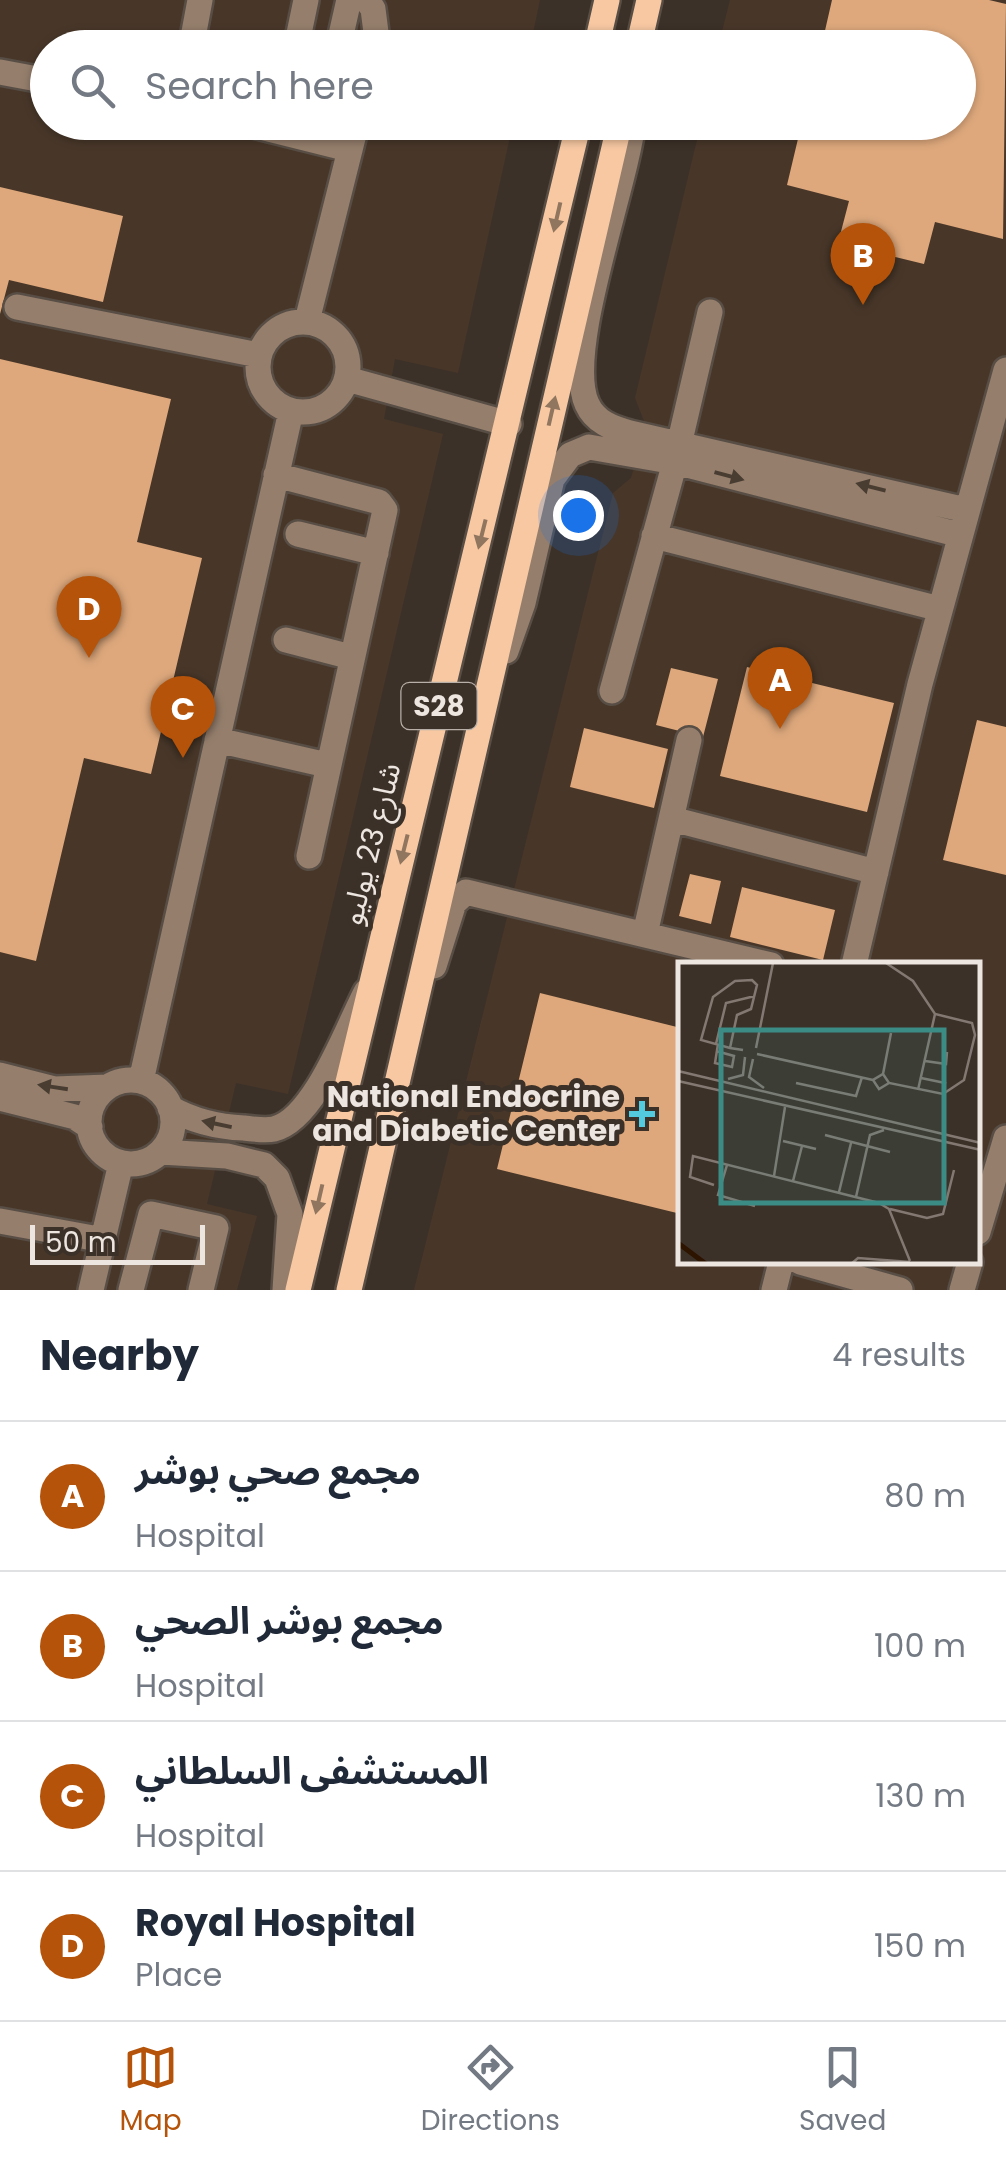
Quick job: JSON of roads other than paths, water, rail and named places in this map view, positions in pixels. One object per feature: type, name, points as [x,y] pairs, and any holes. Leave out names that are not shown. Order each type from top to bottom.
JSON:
[{"type":"main road","points":[[600,30],[607,0]]},
{"type":"main road","points":[[642,30],[649,0]]},
{"type":"main road","name":"شارع 23 يوليو","points":[[298,1290],[575,140]]},
{"type":"main road","name":"S28","points":[[349,1290],[616,140]]},
{"type":"street","points":[[195,30],[200,0]]},
{"type":"street","points":[[300,30],[306,0]]},
{"type":"street","points":[[345,30],[355,3]]},
{"type":"street","points":[[355,3],[369,30]]},
{"type":"street","points":[[0,72],[30,78]]},
{"type":"street","points":[[334,140],[350,149]]},
{"type":"street","points":[[307,321],[352,140]]},
{"type":"street","points":[[629,140],[585,336],[580,382],[591,413],[609,427],[677,451],[963,523]]},
{"type":"street","points":[[17,306],[258,356]]},
{"type":"street","points":[[612,691],[710,312]]},
{"type":"street","points":[[307,321],[322,325],[344,348],[347,379],[340,392],[319,410],[290,411],[267,396],[260,383],[258,356],[276,329],[307,321]]},
{"type":"street","points":[[855,962],[940,609],[1004,372]]},
{"type":"street","points":[[347,379],[509,424]]},
{"type":"street","points":[[141,1081],[290,411]]},
{"type":"street","points":[[480,722],[524,603],[552,480],[570,455],[588,447],[677,451]]},
{"type":"street","points":[[276,475],[379,502],[386,520],[351,658],[309,856]]},
{"type":"street","points":[[298,534],[376,553]]},
{"type":"street","points":[[654,536],[940,609]]},
{"type":"street","points":[[286,640],[351,658]]},
{"type":"street","points":[[217,740],[327,765]]},
{"type":"street","points":[[645,934],[690,740]]},
{"type":"street","points":[[672,819],[876,872]]},
{"type":"street","points":[[402,1058],[454,903],[466,892],[759,962]]},
{"type":"street","points":[[0,1075],[55,1089],[141,1081],[154,1086],[170,1108],[188,1118],[232,1128],[274,1130],[297,1118],[315,1094],[370,983]]},
{"type":"street","points":[[108,1087],[93,1105],[90,1127],[100,1150],[121,1163],[150,1160],[161,1152],[172,1131],[170,1108]]},
{"type":"street","points":[[0,1098],[64,1113],[90,1127]]},
{"type":"street","points":[[981,1222],[1006,1138]]},
{"type":"street","points":[[161,1152],[227,1156],[264,1165],[277,1178],[290,1214],[285,1290]]},
{"type":"street","points":[[91,1290],[121,1163]]},
{"type":"street","points":[[131,1290],[151,1214],[216,1228],[201,1290]]},
{"type":"street","points":[[0,1221],[104,1240]]},
{"type":"street","points":[[774,1290],[780,1265]]},
{"type":"street","points":[[811,1265],[900,1290]]},
{"type":"street","points":[[962,1290],[969,1265]]},
{"type":"place","name":"مجمع بوشر الصحي","points":[[863,305]]},
{"type":"place","name":"Royal Hospital","points":[[89,658]]},
{"type":"place","name":"مجمع صحي بوشر","points":[[780,729]]},
{"type":"place","name":"المستشفى السلطاني","points":[[183,758]]},
{"type":"place","name":"National Endocrine and Diabetic Center","points":[[642,1114]]}]
